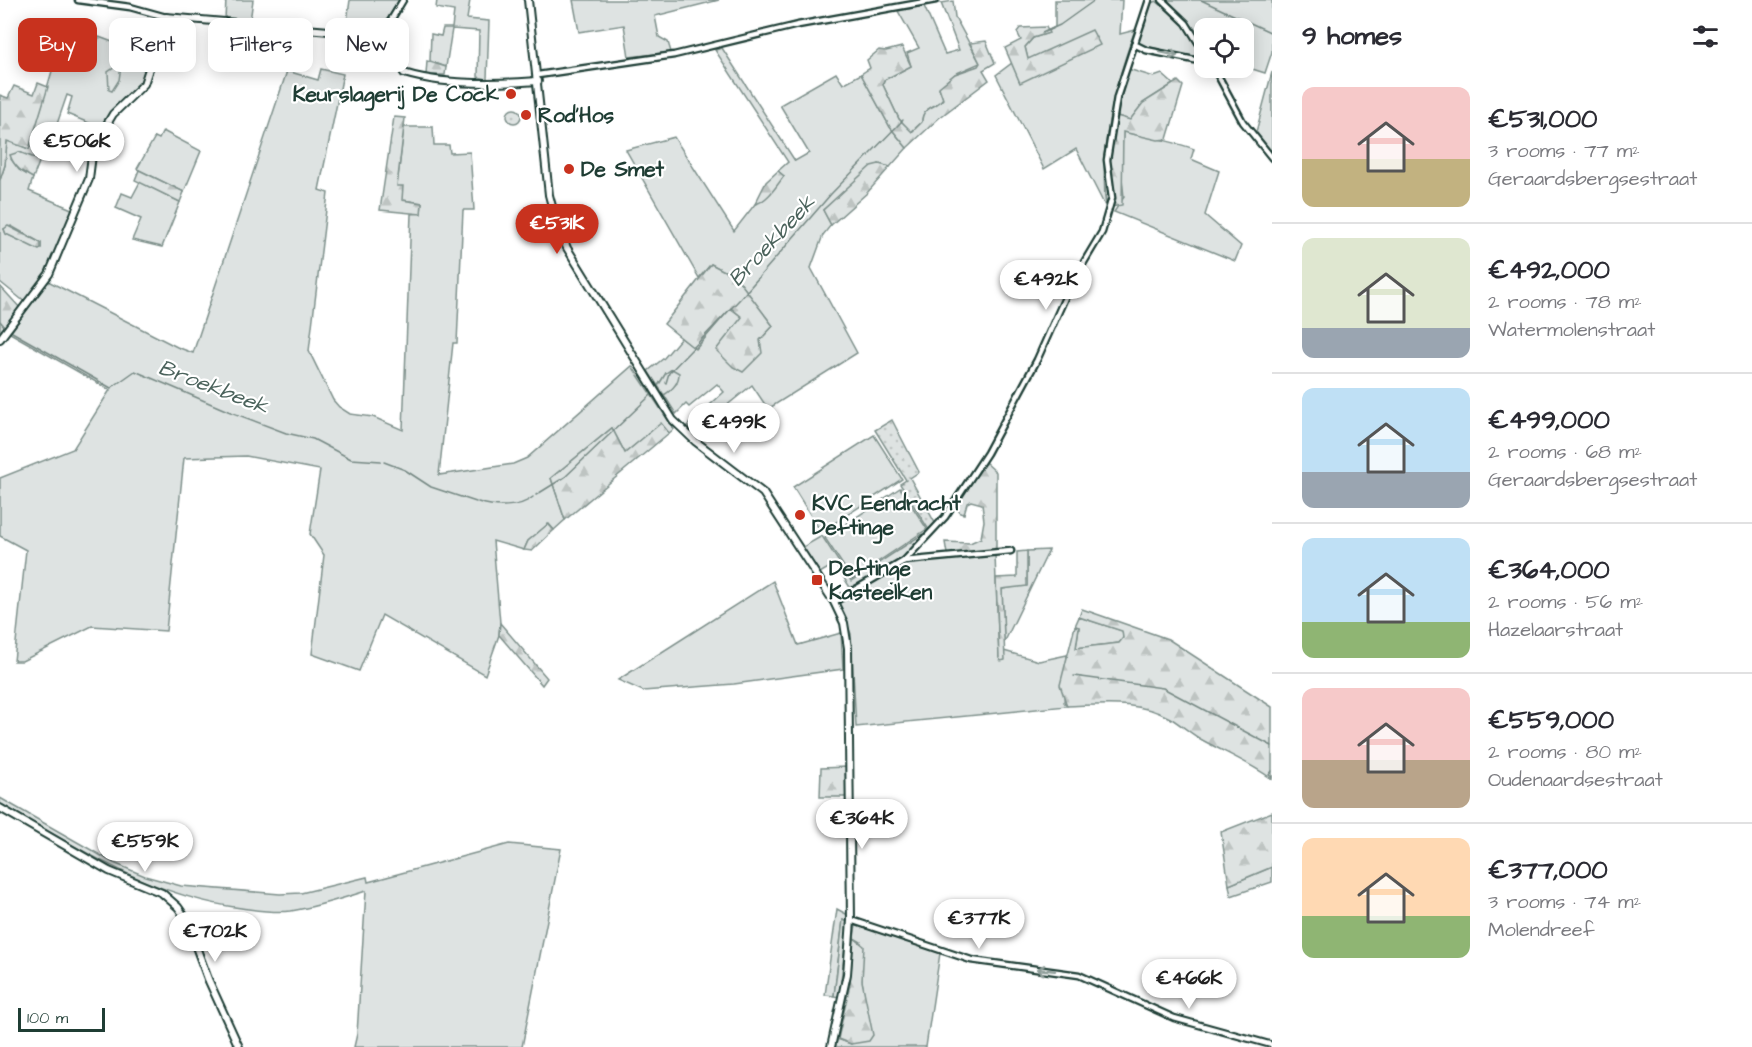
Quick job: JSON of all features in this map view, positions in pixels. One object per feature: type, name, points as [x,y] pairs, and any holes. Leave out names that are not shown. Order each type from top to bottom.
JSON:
[{"type":"street","points":[[78,0],[130,7],[166,17],[325,31]]},
{"type":"street","points":[[393,18],[403,0]]},
{"type":"street","points":[[528,0],[549,195],[557,225],[567,248],[673,420],[695,441],[763,494],[834,602],[844,623],[848,648],[851,920],[848,974],[831,1047]]},
{"type":"street","points":[[404,72],[444,80],[501,83],[538,78],[674,55],[798,25],[936,0]]},
{"type":"street","points":[[834,602],[904,561],[945,517],[987,453],[1037,360],[1071,284],[1102,232],[1112,198],[1107,160],[1117,97],[1149,0]]},
{"type":"street","points":[[1161,0],[1186,22],[1194,35]]},
{"type":"street","points":[[0,339],[49,274],[89,179],[95,146],[113,114],[144,84],[166,17]]},
{"type":"street","points":[[1134,44],[1146,50],[1194,60]]},
{"type":"street","points":[[1219,78],[1243,122],[1272,158]]},
{"type":"street","points":[[904,561],[1011,551]]},
{"type":"street","points":[[0,808],[109,871],[162,893],[178,907],[185,917],[208,979],[239,1047]]},
{"type":"street","points":[[851,920],[971,960],[1079,975],[1174,1018],[1272,1045]]},
{"type":"green space","points":[[226,0],[253,0],[250,18],[225,18]]},
{"type":"green space","points":[[350,0],[400,0],[388,18],[348,18]]},
{"type":"green space","points":[[437,0],[470,0],[467,19],[489,21],[487,79],[478,77],[479,31],[452,29],[446,67],[430,61],[431,34],[441,36],[443,28],[452,28],[454,11],[436,8]]},
{"type":"green space","points":[[573,0],[719,0],[655,16],[659,37],[668,42],[671,52],[629,57],[624,25],[579,32]]},
{"type":"green space","points":[[1055,0],[1122,0],[1120,34],[1135,30],[1110,118],[1105,162],[1106,208],[1076,149],[1044,169],[996,75],[1012,63],[1020,82],[1099,45],[1092,31],[1028,60],[1025,47],[1033,38],[1048,33],[1047,31],[1055,27]]},
{"type":"green space","points":[[1166,0],[1272,0],[1272,52],[1265,73],[1254,70],[1254,18],[1194,18],[1194,28]]},
{"type":"green space","points":[[953,1],[955,17],[980,63],[955,74],[939,88],[943,98],[924,113],[922,122],[911,132],[899,119],[883,85],[884,80],[911,66],[907,53],[919,48],[898,11],[924,6],[945,54],[959,50],[941,3]]},
{"type":"green space","points":[[1156,1],[1184,24],[1194,40],[1194,57],[1140,45],[1138,39],[1149,4]]},
{"type":"green space","points":[[1046,27],[1049,33],[1033,38],[1025,47],[1028,59],[1092,30],[1100,45],[1020,83],[1005,48],[1021,40],[1017,32],[1020,28]]},
{"type":"green space","points":[[99,37],[109,41],[109,72],[146,72],[138,86],[101,128],[67,114],[72,97],[67,95],[44,162],[19,152],[11,159],[19,170],[33,178],[29,191],[74,210],[45,276],[26,303],[0,282],[0,180],[5,165],[7,140],[29,149],[52,72],[97,72]],"holes":[[[11,226],[41,243],[41,248],[38,249],[6,234],[4,229]]]},
{"type":"green space","points":[[986,41],[995,63],[983,70],[989,80],[939,118],[907,148],[890,127],[861,74],[870,68],[867,60],[879,50],[886,51],[902,47],[911,66],[884,80],[883,85],[899,119],[912,132],[922,122],[924,113],[943,99],[939,87],[955,74],[978,66],[980,63],[970,43]]},
{"type":"green space","points":[[722,48],[795,161],[809,153],[780,105],[836,73],[843,84],[861,74],[890,127],[907,148],[890,167],[879,164],[823,210],[831,225],[823,235],[811,268],[857,353],[768,409],[752,385],[694,432],[687,426],[724,392],[717,384],[689,407],[686,404],[676,414],[664,395],[677,383],[666,373],[658,386],[648,371],[664,358],[681,338],[696,349],[730,308],[742,317],[760,340],[773,326],[736,277],[711,264],[699,278],[626,150],[674,137],[734,231],[755,204],[764,199],[784,176],[778,171],[788,162],[715,50]]},
{"type":"green space","points":[[427,61],[446,67],[445,75],[426,75]]},
{"type":"green space","points":[[321,69],[325,72],[343,74],[319,190],[328,193],[309,351],[333,400],[339,407],[350,414],[373,417],[403,430],[411,214],[421,213],[422,203],[402,200],[397,186],[404,127],[433,127],[434,145],[449,145],[450,153],[470,152],[474,210],[463,210],[457,343],[453,343],[439,475],[513,464],[527,458],[632,366],[674,429],[669,433],[661,424],[625,453],[612,428],[551,478],[565,520],[554,530],[549,524],[528,541],[524,550],[493,541],[500,623],[499,635],[485,675],[382,615],[359,671],[312,654],[324,555],[310,534],[320,470],[246,456],[184,458],[166,631],[92,626],[22,661],[14,661],[26,550],[0,536],[0,478],[73,449],[110,390],[10,333],[48,281],[193,353],[287,72],[318,80]]},
{"type":"green space","points":[[1128,69],[1154,77],[1162,74],[1173,84],[1143,103],[1130,120],[1117,116]]},
{"type":"green space","points":[[108,72],[120,72],[119,80],[112,91],[109,90]]},
{"type":"green space","points":[[1272,72],[1272,152],[1256,132]]},
{"type":"green space","points":[[1178,81],[1183,86],[1167,139],[1158,140],[1123,132],[1122,205],[1106,208],[1104,156],[1110,114],[1130,120],[1143,103]]},
{"type":"green space","points":[[38,83],[48,87],[29,149],[7,141],[5,165],[0,180],[0,95],[8,98],[14,86],[34,94]]},
{"type":"green space","points":[[514,109],[519,111],[521,116],[519,121],[514,123],[509,121],[507,116],[509,111]]},
{"type":"green space","points":[[394,117],[405,118],[397,186],[403,186],[402,200],[422,203],[421,214],[380,210]]},
{"type":"green space","points":[[163,131],[201,151],[184,192],[137,169],[155,137],[159,139]]},
{"type":"green space","points":[[1123,132],[1194,149],[1191,159],[1219,171],[1205,215],[1241,246],[1235,261],[1114,212],[1124,197],[1121,168]]},
{"type":"green space","points":[[19,152],[40,160],[33,178],[25,174],[14,163],[10,155]]},
{"type":"green space","points":[[879,164],[890,167],[867,193],[831,225],[823,210],[871,166]]},
{"type":"green space","points":[[139,170],[184,192],[180,202],[135,180]]},
{"type":"green space","points":[[778,171],[784,176],[768,197],[755,204],[766,182]]},
{"type":"green space","points":[[140,182],[180,202],[162,247],[132,240],[141,219],[116,208],[122,193],[132,197]]},
{"type":"green space","points":[[8,226],[41,243],[41,248],[39,250],[6,234],[4,229]]},
{"type":"green space","points":[[711,264],[736,277],[773,326],[760,340],[762,353],[743,372],[733,367],[716,350],[742,317],[731,308],[695,349],[664,324]]},
{"type":"green space","points":[[0,286],[21,309],[2,333],[0,331]]},
{"type":"green space","points":[[672,369],[679,373],[678,380],[664,395],[658,386],[666,373]]},
{"type":"green space","points":[[892,420],[919,472],[910,478],[935,523],[929,530],[900,484],[906,480],[875,430]]},
{"type":"green space","points":[[661,423],[669,433],[565,520],[551,478],[612,428],[625,453]]},
{"type":"green space","points":[[874,435],[902,479],[821,532],[793,487]]},
{"type":"green space","points":[[985,462],[996,472],[996,550],[947,554],[945,542],[970,543],[981,538],[984,521],[982,504],[971,501],[967,503],[964,514],[960,513],[956,505]]},
{"type":"green space","points":[[900,488],[927,529],[852,579],[825,538]]},
{"type":"green space","points":[[548,524],[554,530],[532,551],[524,550],[528,541]]},
{"type":"green space","points":[[929,530],[901,560],[851,589],[835,564],[820,573],[803,547],[822,536],[851,581]]},
{"type":"green space","points":[[1049,550],[1004,643],[1002,589],[1027,585],[1027,551]]},
{"type":"green space","points":[[1027,551],[1027,586],[1002,589],[1005,660],[1001,661],[999,658],[996,578],[1017,577],[1017,552]]},
{"type":"green space","points":[[995,555],[999,658],[1004,660],[1004,651],[1039,661],[1067,655],[1064,702],[1067,706],[856,727],[851,634],[839,604],[842,600],[905,564]]},
{"type":"green space","points":[[773,581],[798,645],[841,633],[843,669],[734,684],[643,691],[618,680]]},
{"type":"green space","points":[[1082,609],[1168,639],[1272,707],[1272,779],[1247,763],[1200,739],[1158,712],[1120,705],[1067,706],[1060,685],[1075,626],[1079,627],[1076,648],[1119,643],[1123,638],[1122,631],[1079,617]]},
{"type":"green space","points":[[1079,617],[1123,631],[1123,638],[1119,643],[1076,648],[1079,627],[1075,626]]},
{"type":"green space","points":[[500,623],[547,678],[542,685],[499,635]]},
{"type":"green space","points":[[846,767],[846,797],[820,797],[821,768]]},
{"type":"green space","points":[[0,798],[114,863],[145,876],[181,886],[280,894],[301,893],[367,877],[368,882],[509,844],[561,849],[522,1047],[354,1047],[357,1034],[366,891],[285,912],[253,910],[208,902],[176,893],[116,868],[0,804]]},
{"type":"green space","points":[[1272,812],[1272,867],[1229,885],[1221,832]]},
{"type":"green space","points":[[1272,867],[1272,882],[1231,896],[1229,885]]},
{"type":"green space","points":[[837,909],[848,915],[848,922],[843,920],[834,996],[825,995]]},
{"type":"green space","points":[[843,920],[848,922],[839,997],[834,996]]},
{"type":"green space","points":[[856,925],[940,953],[926,1047],[835,1047],[838,1039],[851,1044],[868,1019],[862,981],[861,942],[854,938]]},
{"type":"green space","points":[[854,938],[864,946],[862,981],[873,1035],[869,1041],[851,1044],[838,1039],[850,984]]},
{"type":"waterway","name":"Broekbeek","points":[[1042,33],[1060,25],[1095,0]]},
{"type":"waterway","name":"Broekbeek","points":[[1201,0],[1272,33]]},
{"type":"waterway","name":"Broekbeek","points":[[666,383],[669,373],[740,299],[831,194],[903,120]]},
{"type":"waterway","name":"Broekbeek","points":[[0,321],[5,327]]},
{"type":"waterway","name":"Broekbeek","points":[[12,332],[111,388],[135,371],[228,411],[286,433],[313,439],[351,459],[381,461]]},
{"type":"waterway","name":"Broekbeek","points":[[536,495],[565,477],[651,395]]},
{"type":"waterway","name":"Broekbeek","points":[[384,462],[405,470],[431,487],[476,502]]},
{"type":"waterway","name":"Broekbeek","points":[[478,502],[506,506],[521,504],[533,497]]},
{"type":"waterway","points":[[1074,676],[1163,688],[1272,746]]},
{"type":"waterway","points":[[1272,771],[1269,775],[1272,777]]},
{"type":"place","name":"Keurslagerij De Cock","points":[[511,94]]},
{"type":"place","name":"Rod'Hos","points":[[526,115]]},
{"type":"place","name":"De Smet","points":[[569,169]]},
{"type":"place","name":"KVC Eendracht Deftinge","points":[[800,515]]},
{"type":"place","name":"Deftinge Kasteelken","points":[[817,580]]}]
